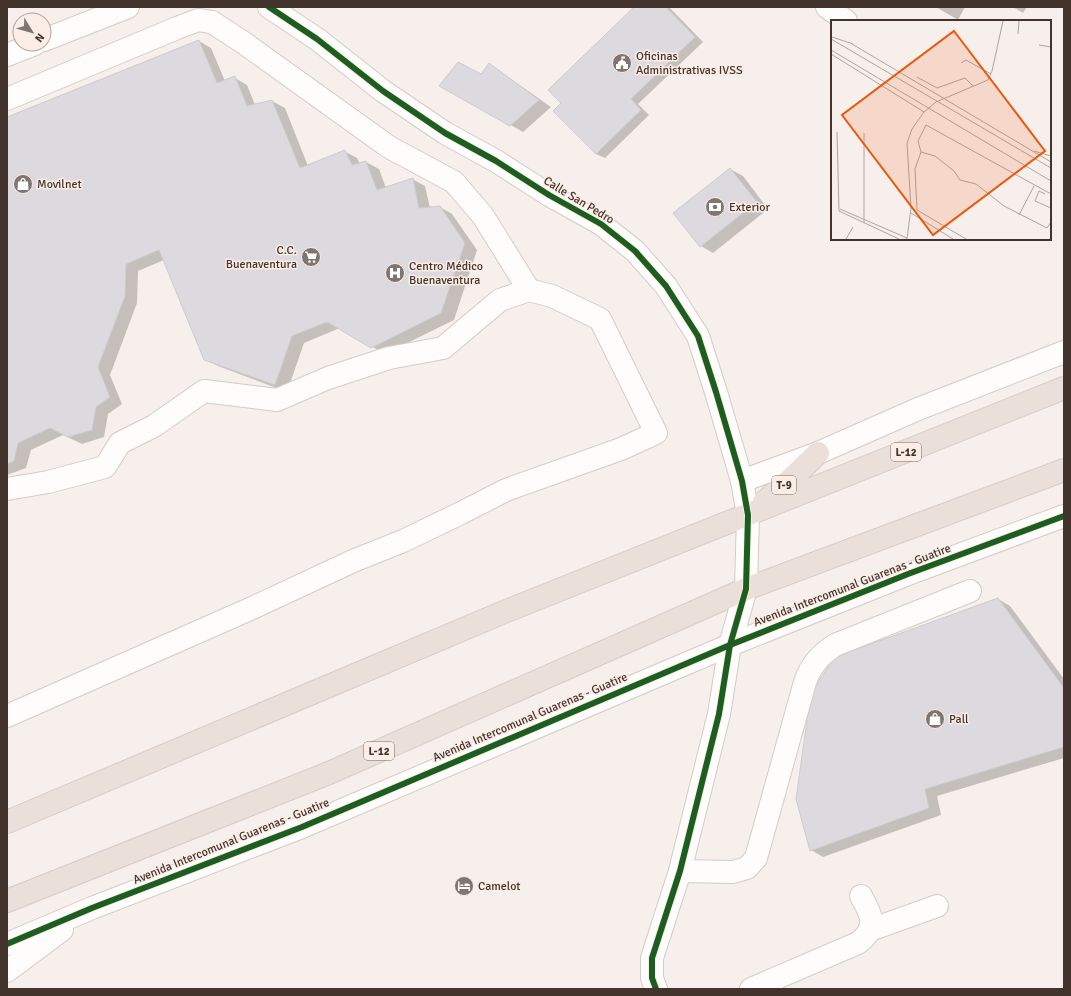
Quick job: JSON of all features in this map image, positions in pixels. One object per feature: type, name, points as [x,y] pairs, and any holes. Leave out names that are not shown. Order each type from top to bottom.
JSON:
[{"type":"highway","name":"L-12","points":[[7,822],[504,612],[1064,388]]},
{"type":"highway","name":"T-9","points":[[748,515],[789,481],[818,453]]},
{"type":"highway","name":"L-12","points":[[7,901],[329,773],[746,589],[1064,470]]},
{"type":"street","points":[[52,37],[128,7]]},
{"type":"street","name":"Calle San Pedro","points":[[269,7],[317,39],[383,91],[445,133],[496,161],[548,195],[601,224],[635,251],[666,286],[698,336],[742,481],[748,515],[746,589],[730,645],[719,714],[680,871],[652,958],[652,978],[656,989]]},
{"type":"street","points":[[827,7],[845,20]]},
{"type":"street","points":[[7,99],[198,20],[212,22],[244,43],[389,147],[454,182],[483,216],[529,290]]},
{"type":"street","points":[[7,489],[48,482],[105,467],[120,443],[154,426],[204,391],[277,400],[328,378],[389,358],[443,348],[500,300],[529,290],[552,296],[600,319],[656,433],[621,449],[506,490],[403,541],[353,561],[7,716]]},
{"type":"street","points":[[742,481],[818,453],[918,409],[1064,352]]},
{"type":"street","name":"Avenida Intercomunal Guarenas - Guatire","points":[[7,944],[92,908],[302,826],[730,645],[908,574],[1064,516]]},
{"type":"street","points":[[680,871],[733,872],[747,868],[756,858],[805,682],[809,671],[822,654],[835,645],[970,591]]},
{"type":"street","points":[[751,989],[858,943],[870,930],[872,922],[869,909],[861,896]]},
{"type":"street","points":[[870,930],[937,906]]},
{"type":"street","points":[[7,971],[92,908]]},
{"type":"building","name":"Oficinas Administrativas IVSS","points":[[634,7],[666,7],[695,37],[631,99],[641,110],[596,154],[553,111],[561,103],[548,90]]},
{"type":"building","name":"C.C. Buenaventura","points":[[199,40],[217,83],[235,76],[247,106],[272,100],[300,168],[345,150],[352,165],[366,161],[377,190],[413,178],[419,208],[440,206],[465,243],[441,313],[371,348],[327,322],[292,336],[275,385],[204,360],[159,250],[126,264],[125,296],[98,367],[110,397],[96,407],[92,430],[68,437],[50,428],[18,443],[14,461],[7,464],[7,117]]},
{"type":"building","points":[[458,62],[481,74],[489,63],[539,100],[510,126],[439,86]]},
{"type":"building","name":"Exterior","points":[[730,168],[757,202],[700,247],[673,213]]},
{"type":"building","name":"Pall","points":[[998,598],[1064,688],[1064,747],[925,789],[929,808],[810,851],[796,799],[811,692],[835,657]]},
{"type":"cycle path","points":[[269,7],[317,39],[383,91],[445,133],[496,161],[549,195],[601,224],[635,251],[666,286],[698,336],[742,481],[748,515],[746,589],[730,645],[719,714],[680,871],[652,958],[652,978],[656,989]]},
{"type":"cycle path","points":[[7,944],[92,908],[302,827],[730,645],[908,574],[1064,516]]},
{"type":"place","name":"Oficinas Administrativas IVSS","points":[[622,63]]},
{"type":"place","name":"Movilnet","points":[[23,184]]},
{"type":"place","name":"Exterior","points":[[715,207]]},
{"type":"place","name":"C.C. Buenaventura","points":[[311,257]]},
{"type":"place","name":"Centro Médico Buenaventura","points":[[395,273]]},
{"type":"place","name":"Pall","points":[[935,719]]},
{"type":"place","name":"Camelot","points":[[464,886]]}]
